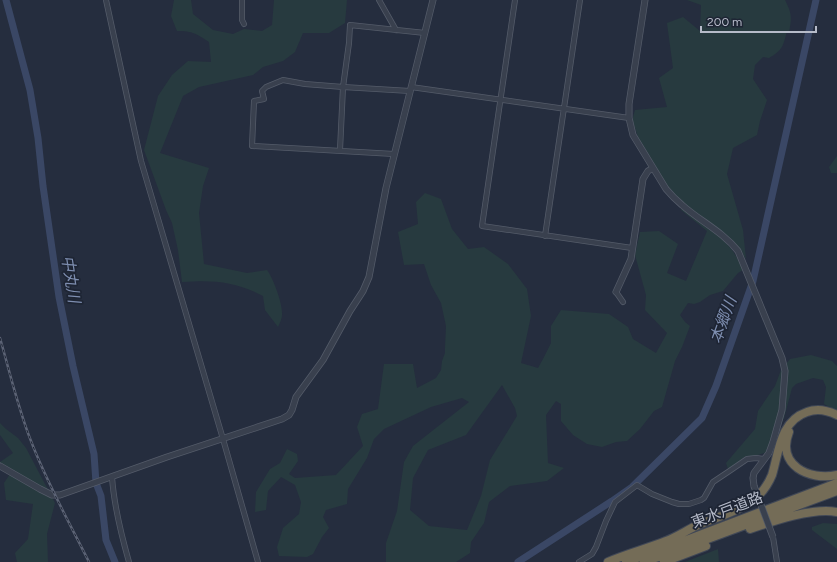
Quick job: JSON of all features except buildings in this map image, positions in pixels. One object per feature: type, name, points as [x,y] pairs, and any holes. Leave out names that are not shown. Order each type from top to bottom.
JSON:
[{"type":"highway","points":[[608,562],[667,541],[698,525],[733,512],[748,504],[763,492],[770,481],[782,438],[790,423],[797,416],[814,410],[826,410],[837,415]]},
{"type":"highway","points":[[837,419],[829,415],[818,413],[807,415],[797,421],[791,429],[786,443],[787,453],[791,461],[794,466],[803,472],[819,476],[837,475]]},
{"type":"highway","name":"東水戸道路","points":[[626,562],[683,542],[837,483]]},
{"type":"highway","name":"東水戸道路","points":[[644,562],[837,491]]},
{"type":"highway","points":[[664,562],[736,534],[785,518],[811,512],[829,510],[837,512]]},
{"type":"street","points":[[106,0],[141,161],[258,562]]},
{"type":"street","points":[[242,0],[242,20],[244,24]]},
{"type":"street","points":[[380,0],[396,30]]},
{"type":"street","points":[[0,466],[52,495],[60,496],[167,457],[286,417],[292,410],[296,397],[326,355],[350,311],[363,291],[369,277],[386,188],[433,0]]},
{"type":"street","points":[[515,0],[482,226],[632,248]]},
{"type":"street","points":[[545,236],[580,0]]},
{"type":"street","points":[[645,0],[630,104],[629,118],[633,135],[666,189],[681,205],[731,243],[738,251],[782,358],[785,371],[782,410],[769,453],[754,473],[753,478],[754,486],[773,537],[777,562]]},
{"type":"street","points":[[340,150],[343,87],[350,25],[425,33]]},
{"type":"street","points":[[394,154],[252,146],[254,101],[264,100],[262,91],[266,87],[283,80],[305,84],[343,87],[411,89],[500,99],[629,118]]},
{"type":"street","points":[[623,302],[616,292],[631,259],[643,179],[648,171],[653,168]]},
{"type":"street","points":[[579,562],[592,554],[615,502],[636,485],[672,502],[679,504],[690,504],[704,498],[713,482],[747,459],[764,459]]},
{"type":"street","points":[[112,477],[113,496],[129,562]]},
{"type":"green space","points":[[174,0],[191,0],[193,14],[213,30],[233,34],[244,29],[262,31],[272,25],[274,0],[347,0],[345,23],[329,33],[303,33],[295,52],[283,61],[263,67],[253,75],[199,87],[183,96],[160,153],[209,168],[203,186],[199,213],[204,264],[247,273],[267,270],[275,285],[281,304],[282,316],[278,327],[265,310],[263,296],[253,291],[233,284],[204,281],[182,282],[178,250],[172,223],[144,150],[158,96],[172,75],[188,61],[211,62],[209,42],[194,34],[177,31],[171,16]]},
{"type":"green space","points":[[687,0],[785,0],[790,12],[791,19],[789,32],[787,31],[782,47],[777,53],[769,58],[763,57],[755,65],[753,79],[767,100],[757,135],[733,148],[727,174],[743,230],[746,259],[734,242],[683,204],[668,188],[638,137],[633,122],[635,110],[667,107],[659,78],[673,68],[667,23],[683,17],[700,31],[701,5]]},
{"type":"green space","points":[[837,156],[837,173],[831,173],[829,167]]},
{"type":"green space","points":[[425,193],[441,199],[452,229],[468,249],[484,247],[508,264],[527,289],[531,316],[521,363],[538,368],[551,343],[551,326],[561,310],[609,314],[628,327],[633,339],[656,353],[667,333],[645,310],[646,295],[635,255],[640,232],[659,231],[678,244],[667,273],[686,281],[707,231],[681,210],[682,207],[727,244],[740,262],[743,270],[738,273],[723,291],[710,295],[700,302],[694,304],[688,303],[680,315],[690,326],[675,361],[662,407],[654,411],[640,429],[627,441],[616,442],[602,447],[587,444],[573,435],[561,421],[561,404],[556,401],[546,415],[548,463],[564,468],[547,481],[510,486],[489,502],[484,523],[471,542],[470,553],[456,562],[386,562],[386,543],[397,511],[404,462],[413,446],[469,402],[462,398],[431,407],[384,429],[374,439],[367,458],[348,489],[347,504],[326,510],[323,517],[329,528],[322,537],[313,554],[307,557],[279,556],[277,547],[283,528],[299,514],[301,502],[295,485],[281,477],[268,491],[266,510],[255,512],[256,492],[270,469],[280,463],[287,449],[297,454],[298,461],[289,474],[295,478],[336,475],[363,446],[357,427],[362,414],[378,409],[384,364],[413,364],[417,388],[436,378],[441,370],[445,353],[446,326],[441,303],[431,285],[424,264],[404,265],[398,232],[418,224],[416,202]],"holes":[[[502,385],[515,408],[517,416],[490,460],[481,496],[467,530],[429,526],[410,510],[413,478],[428,450],[466,435]]]},
{"type":"green space","points":[[811,355],[832,361],[837,366],[837,411],[824,404],[826,387],[823,380],[813,378],[796,384],[792,388],[784,418],[767,452],[744,458],[728,469],[726,463],[755,429],[758,411],[775,386],[781,370],[790,359]]},
{"type":"green space","points":[[0,423],[18,438],[26,448],[55,503],[47,534],[48,562],[17,562],[15,553],[28,539],[33,504],[6,500],[4,483],[12,471],[0,464],[0,462],[13,453],[0,435]]},
{"type":"green space","points":[[823,523],[837,524],[837,549],[812,530],[812,527]]},
{"type":"green space","points":[[718,549],[719,562],[685,562]]},
{"type":"waterway","name":"中丸川","points":[[6,0],[30,90],[38,138],[43,186],[59,297],[73,366],[94,454],[96,483],[101,496],[106,540],[115,562]]},
{"type":"waterway","name":"本郷川","points":[[518,562],[632,487],[702,418],[716,386],[753,281],[816,0]]},
{"type":"railway","points":[[0,338],[26,429],[37,457],[89,562]]}]
